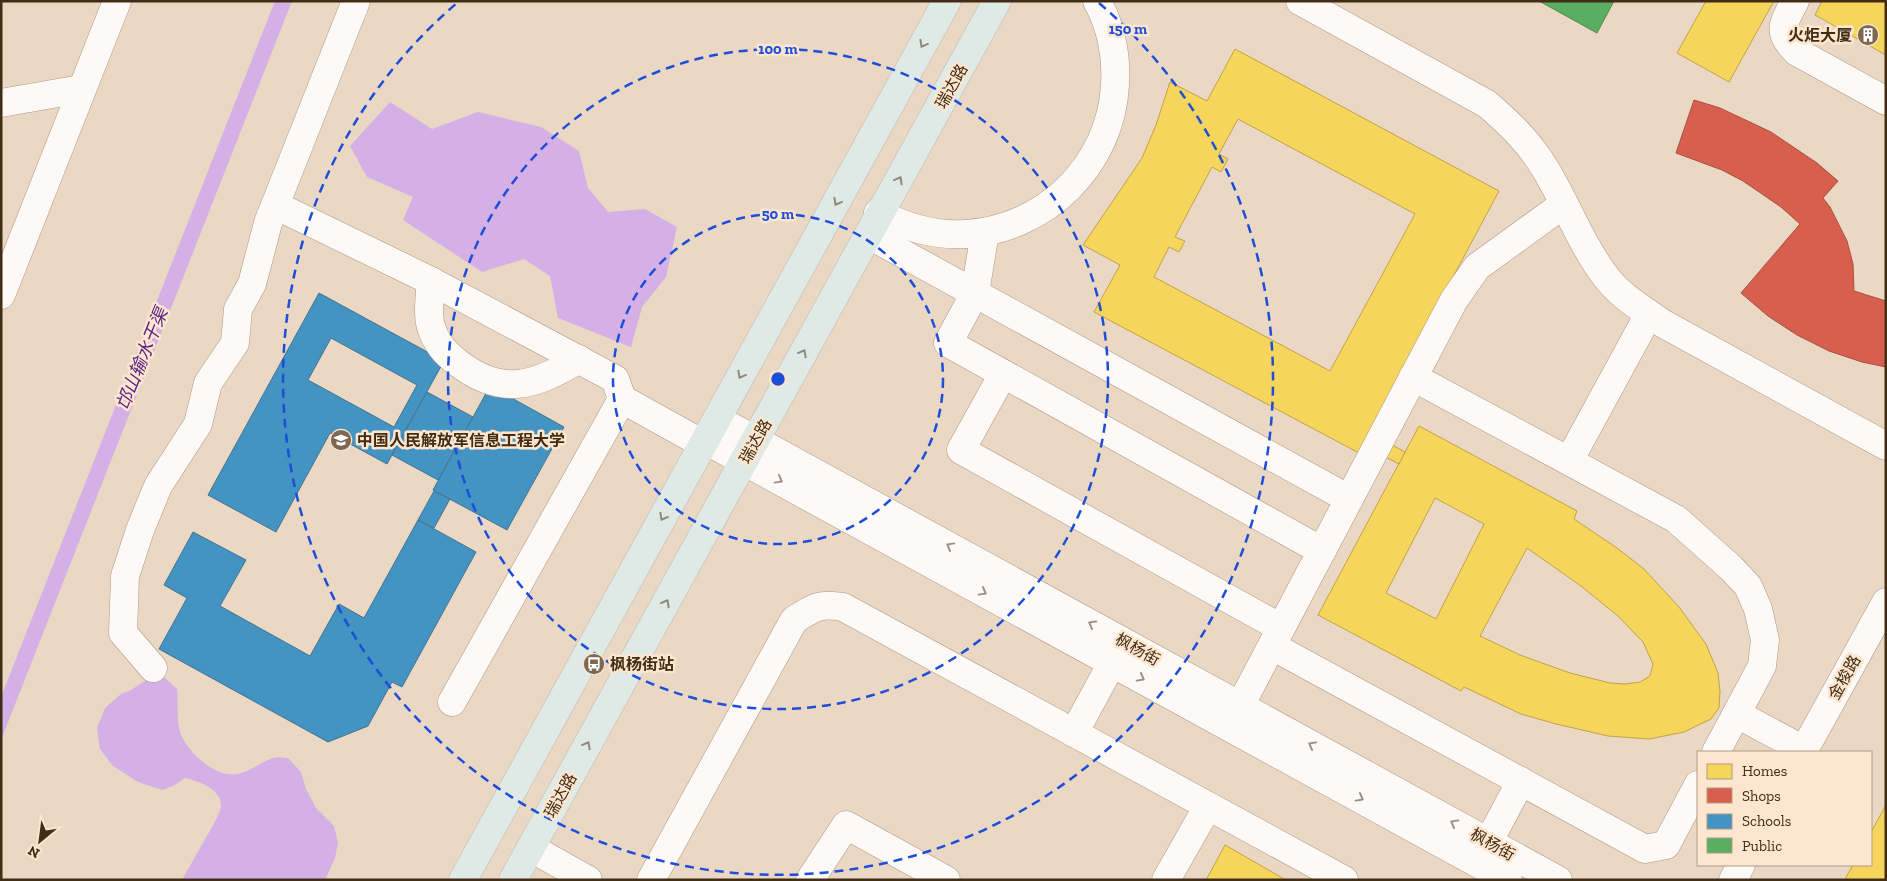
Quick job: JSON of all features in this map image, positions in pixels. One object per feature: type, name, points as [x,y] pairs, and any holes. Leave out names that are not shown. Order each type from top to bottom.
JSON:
[{"type":"main road","points":[[463,880],[947,1]]},
{"type":"main road","name":"瑞达路","points":[[513,880],[997,1]]},
{"type":"street","points":[[1,295],[117,1]]},
{"type":"street","points":[[153,668],[123,633],[125,576],[158,486],[198,424],[208,383],[235,343],[238,309],[252,284],[268,223],[356,1]]},
{"type":"street","points":[[876,220],[924,231],[965,234],[985,232],[1005,227],[1024,219],[1042,210],[1059,198],[1076,181],[1090,162],[1102,142],[1111,112],[1116,73],[1114,49],[1108,26],[1097,1]]},
{"type":"street","points":[[1300,1],[1487,104],[1513,127],[1543,166],[1606,278],[1632,302],[1662,323],[1886,446]]},
{"type":"street","points":[[1795,1],[1783,22],[1783,34],[1788,44],[1797,52],[1886,101]]},
{"type":"street","points":[[1,103],[81,90]]},
{"type":"street","points":[[1240,706],[1454,300],[1477,267],[1564,204]]},
{"type":"street","points":[[275,205],[431,281],[615,379],[622,399],[452,702]]},
{"type":"street","points":[[876,220],[975,293],[1349,499]]},
{"type":"street","points":[[985,232],[975,293],[948,343],[1322,551]]},
{"type":"street","points":[[431,281],[430,325],[436,342],[446,353],[468,370],[488,380],[509,385],[532,383],[556,374],[579,359]]},
{"type":"street","points":[[1569,461],[1649,314]]},
{"type":"street","points":[[1003,374],[961,450],[1522,782],[1645,849],[1666,845],[1697,787]]},
{"type":"street","points":[[1413,377],[1676,519],[1731,568],[1748,586],[1758,609],[1765,640],[1762,666],[1717,751]]},
{"type":"street","name":"枫杨街","points":[[622,399],[750,450],[1240,706],[1558,880]]},
{"type":"street","name":"枫杨街","points":[[750,450],[1112,663],[1508,880]]},
{"type":"street","name":"金梭路","points":[[1804,751],[1886,602]]},
{"type":"street","points":[[651,880],[794,620],[809,610],[827,604],[843,607],[1344,880]]},
{"type":"street","points":[[1074,733],[1112,663]]},
{"type":"street","points":[[1737,714],[1804,751]]},
{"type":"street","points":[[1488,842],[1522,782]]},
{"type":"street","points":[[1166,880],[1208,806]]},
{"type":"street","points":[[810,880],[846,825],[946,880]]},
{"type":"street","points":[[530,848],[588,880]]},
{"type":"street","points":[[1733,880],[1740,866]]},
{"type":"water","name":"邙山输水干渠","points":[[275,1],[292,1],[1,740],[1,697]]},
{"type":"water","points":[[390,102],[432,129],[478,112],[541,127],[579,151],[588,188],[608,212],[645,209],[677,227],[666,277],[642,307],[631,347],[558,318],[550,276],[524,259],[482,272],[403,220],[413,197],[367,177],[350,146]]},
{"type":"water","points":[[154,675],[165,678],[177,689],[178,724],[182,736],[193,753],[210,767],[220,772],[238,774],[273,758],[288,758],[301,772],[306,789],[316,808],[334,826],[338,843],[335,858],[325,880],[182,880],[221,809],[218,795],[208,787],[185,778],[173,786],[162,790],[138,782],[113,766],[100,749],[97,728],[105,708],[121,694],[131,690]]},
{"type":"building: Homes","points":[[1706,1],[1774,1],[1729,82],[1677,53]]},
{"type":"building: Homes","name":"火炬大厦","points":[[1822,1],[1886,1],[1886,55],[1815,15]]},
{"type":"building: Homes","points":[[1235,49],[1499,191],[1359,453],[1094,312],[1120,265],[1083,245],[1142,158],[1156,125],[1170,82],[1207,101]],"holes":[[[1238,119],[1415,214],[1330,371],[1154,277],[1169,247],[1179,252],[1185,241],[1175,237],[1212,167],[1221,172],[1228,159],[1219,154]]]},
{"type":"building: Homes","points":[[1419,426],[1577,511],[1574,519],[1644,569],[1679,607],[1706,644],[1718,673],[1719,708],[1711,719],[1684,732],[1649,739],[1608,736],[1556,724],[1521,714],[1464,687],[1461,691],[1318,615]],"holes":[[[1435,498],[1484,524],[1436,619],[1386,593]],[[1527,548],[1581,586],[1618,616],[1643,642],[1653,664],[1650,676],[1640,682],[1610,683],[1570,673],[1520,655],[1480,636]]]},
{"type":"building: Homes","points":[[1370,433],[1405,452],[1399,464],[1363,445]]},
{"type":"building: Homes","points":[[1886,805],[1886,880],[1846,880],[1852,866],[1872,866],[1872,830]]},
{"type":"building: Homes","points":[[1225,845],[1286,880],[1206,880]]},
{"type":"building: Shops","points":[[1694,100],[1720,108],[1771,132],[1817,163],[1838,181],[1823,198],[1830,207],[1847,241],[1853,264],[1854,291],[1886,301],[1886,367],[1862,362],[1829,351],[1797,335],[1768,316],[1741,293],[1800,224],[1781,207],[1743,181],[1722,170],[1676,153]]},
{"type":"building: Schools","points":[[319,293],[444,361],[387,464],[330,433],[276,532],[208,495]],"holes":[[[331,338],[417,385],[394,427],[308,380]]]},
{"type":"building: Schools","points":[[490,386],[564,427],[507,530],[433,490]]},
{"type":"building: Schools","points":[[427,392],[473,417],[438,480],[392,455]]},
{"type":"building: Schools","points":[[434,491],[450,499],[434,528],[418,520]]},
{"type":"building: Schools","points":[[418,520],[476,552],[402,687],[392,682],[368,726],[328,742],[159,649],[187,598],[164,585],[193,532],[246,560],[220,606],[310,656],[339,604],[364,618]]},
{"type":"building: Public","points":[[1539,1],[1614,1],[1597,33]]},
{"type":"place","name":"火炬大厦","points":[[1868,35]]},
{"type":"place","name":"中国人民解放军信息工程大学","points":[[341,440]]},
{"type":"place","name":"枫杨街站","points":[[594,664]]}]
